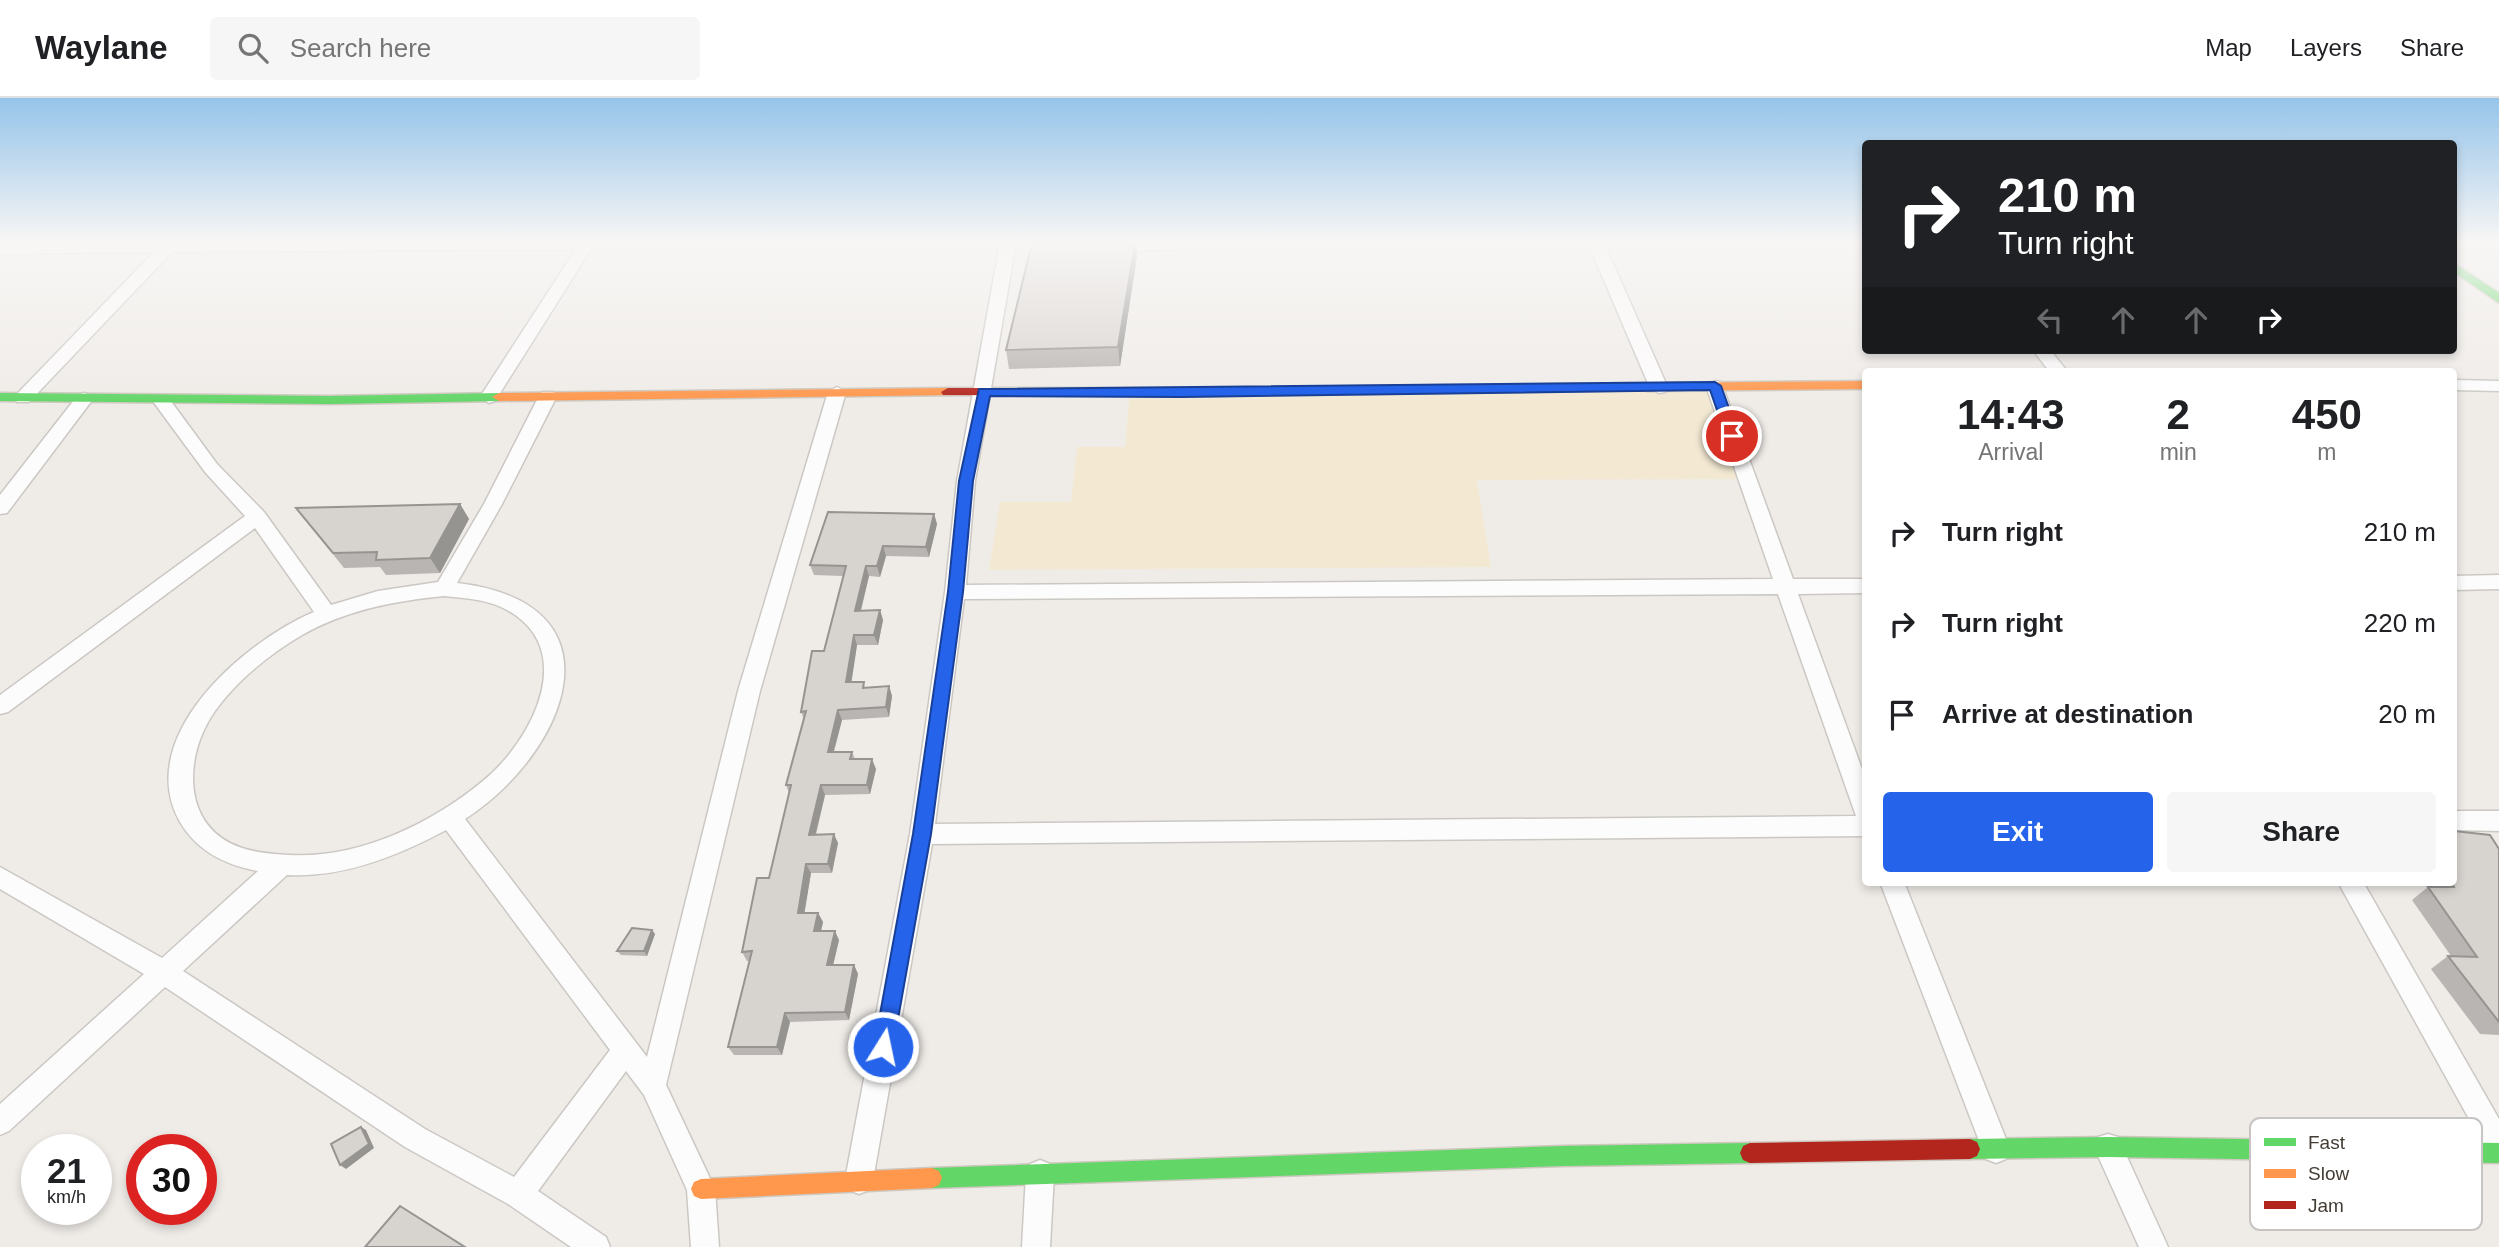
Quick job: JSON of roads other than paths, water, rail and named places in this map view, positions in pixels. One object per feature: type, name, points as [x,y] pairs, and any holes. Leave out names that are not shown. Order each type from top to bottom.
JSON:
[{"type":"street","points":[[23,398],[120,297]]},
{"type":"street","points":[[489,397],[552,297]]},
{"type":"street","points":[[859,1180],[922,834],[955,592],[966,481],[1003,297]]},
{"type":"street","points":[[1620,297],[1660,388]]},
{"type":"street","points":[[2044,354],[2056,368]]},
{"type":"street","points":[[0,397],[162,400],[1862,385]]},
{"type":"street","points":[[2457,385],[2499,386]]},
{"type":"street","points":[[1715,386],[1862,802]]},
{"type":"street","points":[[653,1086],[749,691],[837,392]]},
{"type":"street","points":[[444,589],[493,504],[548,397]]},
{"type":"street","points":[[0,508],[84,400]]},
{"type":"street","points":[[162,400],[211,468],[257,517],[327,614]]},
{"type":"street","points":[[0,706],[257,517]]},
{"type":"street","points":[[2457,583],[2499,582]]},
{"type":"street","points":[[955,592],[1862,586]]},
{"type":"street","points":[[444,589],[483,593],[515,606],[539,625],[553,650],[556,681],[547,715],[526,751],[493,786],[450,817],[410,838],[366,854],[322,863],[281,865],[231,854],[197,830],[180,796],[181,757],[200,715],[233,675],[277,641],[327,614],[367,600],[406,591],[444,589]]},
{"type":"street","points":[[450,817],[653,1086],[701,1189],[705,1247]]},
{"type":"street","points":[[2457,821],[2499,821]]},
{"type":"street","points":[[922,834],[1862,826]]},
{"type":"street","points":[[0,1122],[281,865]]},
{"type":"street","points":[[0,877],[162,971],[415,1138],[518,1194],[596,1247]]},
{"type":"street","points":[[1894,886],[1996,1149]]},
{"type":"street","points":[[2352,886],[2499,1145]]},
{"type":"street","points":[[518,1194],[627,1049]]},
{"type":"street","points":[[701,1189],[859,1180],[1563,1156],[2108,1147],[2250,1149]]},
{"type":"street","points":[[2108,1147],[2154,1247]]},
{"type":"street","points":[[1036,1247],[1040,1174]]}]
